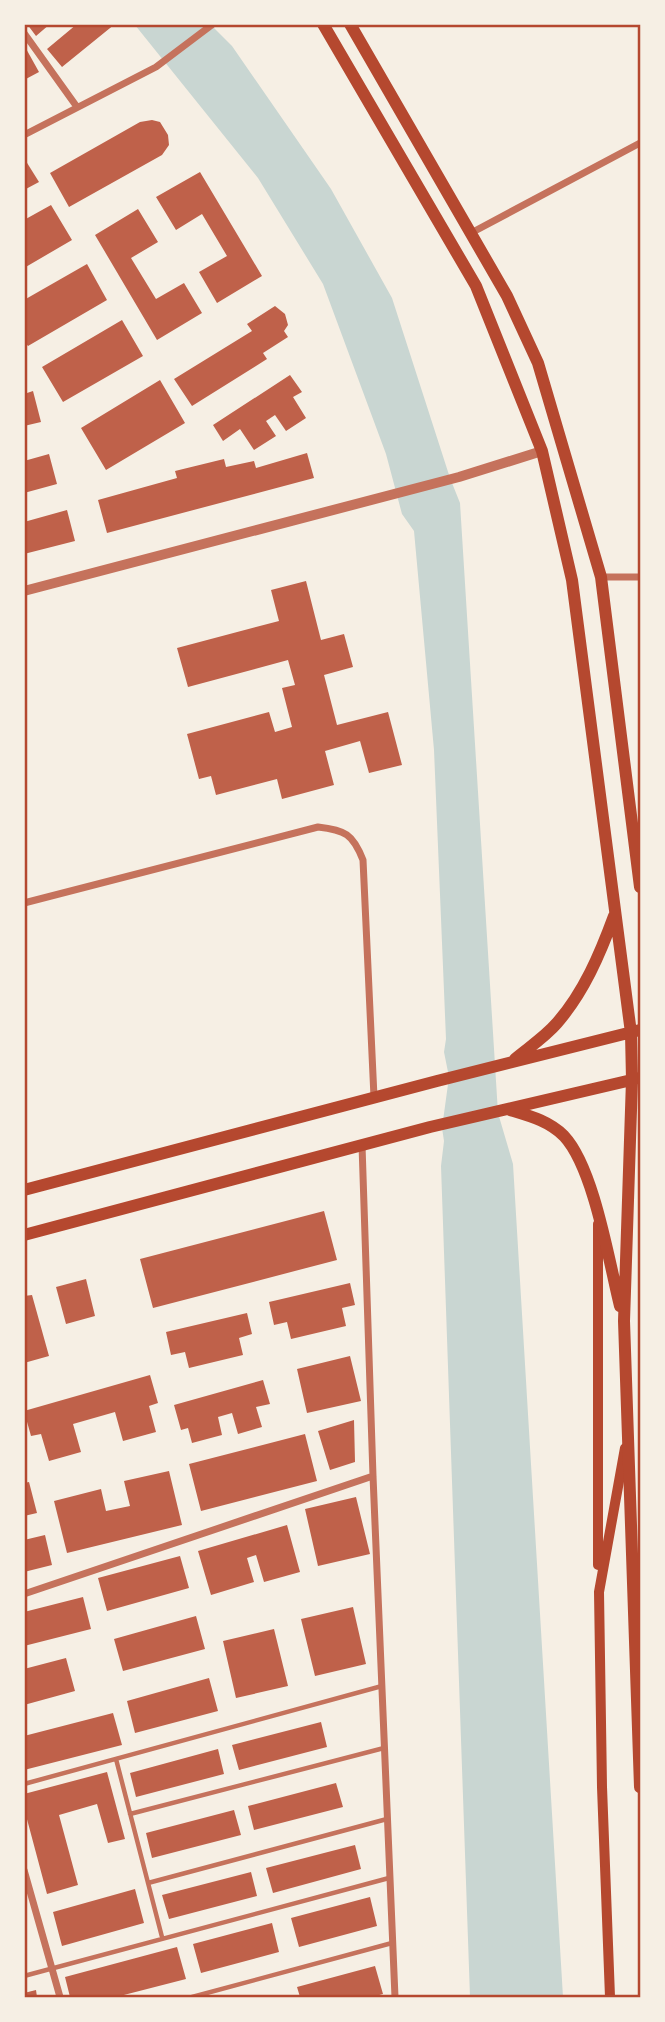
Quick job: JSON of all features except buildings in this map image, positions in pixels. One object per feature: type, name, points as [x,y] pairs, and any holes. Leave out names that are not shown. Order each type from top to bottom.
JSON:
[{"type":"main road","points":[[323,24],[476,286],[542,451],[572,580],[616,913],[636,1031],[624,1321],[640,1787]]},
{"type":"main road","points":[[350,24],[507,296],[538,363],[601,577],[640,887]]},
{"type":"main road","points":[[507,1063],[556,1025],[599,956],[616,913]]},
{"type":"main road","points":[[24,1190],[636,1031]]},
{"type":"main road","points":[[24,1235],[430,1127],[636,1079]]},
{"type":"main road","points":[[507,1109],[540,1119],[563,1136],[579,1157],[590,1186],[624,1321]]},
{"type":"main road","points":[[598,1216],[598,1592],[610,1997]]},
{"type":"main road","points":[[598,1592],[627,1435]]},
{"type":"street","points":[[24,135],[156,66],[213,24]]},
{"type":"street","points":[[24,33],[77,107]]},
{"type":"street","points":[[471,233],[640,143]]},
{"type":"street","points":[[24,591],[459,477],[542,451]]},
{"type":"street","points":[[601,577],[640,578]]},
{"type":"street","points":[[24,903],[318,827],[340,829],[356,842],[363,859],[374,1097]]},
{"type":"street","points":[[362,1145],[395,1997]]},
{"type":"street","points":[[24,1594],[373,1476]]},
{"type":"street","points":[[24,1870],[60,1997]]},
{"type":"lane","points":[[24,1784],[382,1686]]},
{"type":"lane","points":[[130,1814],[384,1748]]},
{"type":"lane","points":[[116,1759],[162,1937]]},
{"type":"lane","points":[[148,1882],[388,1819]]},
{"type":"lane","points":[[24,1976],[390,1878]]},
{"type":"lane","points":[[191,1997],[393,1943]]},
{"type":"shaded area","points":[[135,25],[211,25],[232,46],[331,189],[392,298],[460,503],[498,1113],[513,1164],[563,1997],[470,1997],[441,1166],[444,1141],[442,1128],[449,1077],[444,1052],[446,1039],[434,750],[414,531],[402,514],[386,454],[323,284],[258,178]]}]
